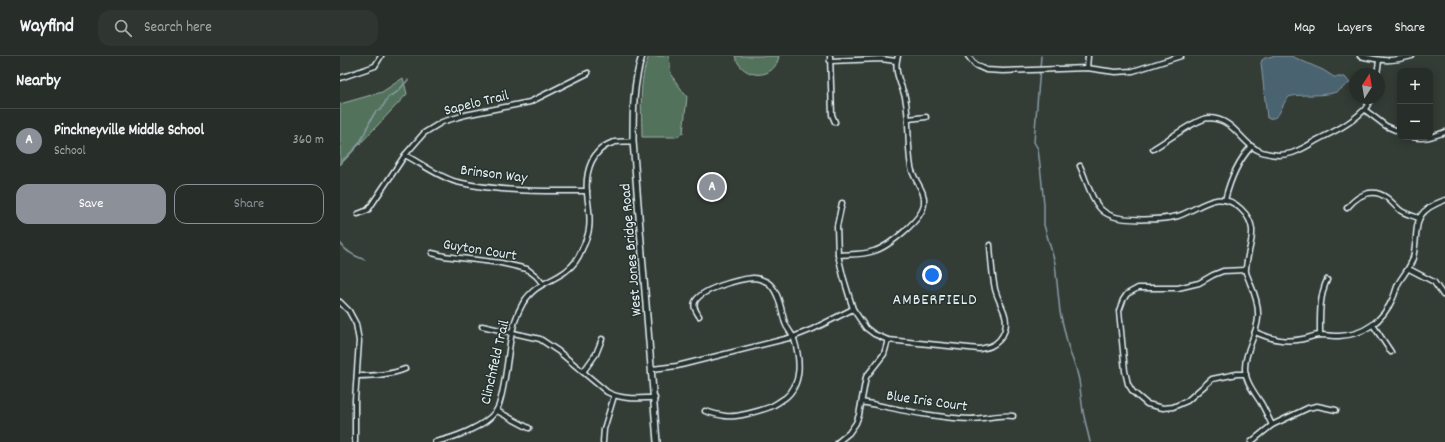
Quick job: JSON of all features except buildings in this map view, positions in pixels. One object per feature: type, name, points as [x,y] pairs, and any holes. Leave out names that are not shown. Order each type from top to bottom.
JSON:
[{"type":"street","points":[[340,78],[376,66],[382,58],[381,56]]},
{"type":"street","name":"West Jones Bridge Road","points":[[642,56],[635,85],[633,141],[655,398],[657,442]]},
{"type":"street","points":[[830,56],[832,115],[835,122]]},
{"type":"street","points":[[968,56],[975,65],[986,70],[1002,71],[1087,68],[1115,72],[1133,71],[1182,56]]},
{"type":"street","points":[[1087,68],[1088,56]]},
{"type":"street","points":[[1360,56],[1379,61],[1390,61],[1412,56]]},
{"type":"street","points":[[830,62],[897,58],[896,70],[905,97],[908,119],[911,169],[921,188],[924,205],[922,213],[886,245],[874,251],[838,255]]},
{"type":"street","points":[[1377,68],[1379,61]]},
{"type":"street","name":"Sapelo Trail","points":[[358,214],[368,210],[405,155],[424,133],[442,122],[465,115],[530,102],[588,73]]},
{"type":"street","points":[[1153,149],[1198,121],[1207,118],[1222,121],[1228,124],[1235,129],[1251,147],[1262,152],[1283,155],[1293,153],[1345,125],[1365,110],[1368,104]]},
{"type":"street","points":[[1365,110],[1386,126],[1397,131]]},
{"type":"street","points":[[908,119],[926,117]]},
{"type":"street","points":[[1433,136],[1445,132]]},
{"type":"street","name":"Clinchfield Trail","points":[[435,442],[484,423],[497,411],[512,332],[522,305],[536,288],[566,271],[582,250],[589,228],[587,191],[590,162],[605,146],[616,142],[633,141]]},
{"type":"street","points":[[1225,200],[1235,171],[1251,147]]},
{"type":"street","name":"Brinson Way","points":[[405,155],[440,175],[456,182],[486,187],[514,189],[587,191]]},
{"type":"street","points":[[1080,166],[1093,197],[1100,207],[1111,216],[1119,218],[1167,219],[1216,199],[1225,200],[1236,205],[1242,210],[1251,224],[1252,240],[1245,270],[1257,303],[1258,318],[1255,332],[1247,352],[1245,367],[1251,388],[1272,425]]},
{"type":"street","points":[[1347,208],[1359,196],[1371,192],[1388,198],[1406,214],[1419,218]]},
{"type":"street","points":[[1255,332],[1269,338],[1287,341],[1301,340],[1320,335],[1339,336],[1350,334],[1361,331],[1373,325],[1388,308],[1399,284],[1409,268],[1416,246],[1419,218],[1426,208],[1445,200]]},
{"type":"street","points":[[842,203],[837,226],[838,255],[842,276],[853,309],[866,328],[874,334],[888,340],[979,349],[990,347],[996,343],[1004,332],[1006,320],[995,289],[990,245]]},
{"type":"street","name":"Guyton Court","points":[[432,253],[444,256],[501,263],[527,269],[543,284]]},
{"type":"street","points":[[1409,268],[1434,282],[1443,295]]},
{"type":"street","points":[[1245,270],[1223,271],[1199,283],[1178,288],[1138,288],[1127,294],[1119,311],[1125,372],[1128,384],[1133,392],[1147,404],[1163,408],[1173,407],[1187,401],[1212,379],[1237,374],[1246,374]]},
{"type":"street","points":[[699,316],[695,309],[695,303],[698,297],[741,280],[754,278],[760,279],[771,286],[778,297],[786,325],[793,337],[798,354],[799,368],[796,381],[789,394],[770,407],[726,417],[704,411]]},
{"type":"street","points":[[1320,335],[1322,298],[1327,280]]},
{"type":"street","points":[[340,302],[356,324],[359,341],[355,442]]},
{"type":"street","points":[[652,369],[677,366],[793,337],[813,329],[853,309]]},
{"type":"street","points":[[1373,325],[1391,352]]},
{"type":"street","points":[[482,326],[512,332],[540,340],[571,362],[602,389],[614,396],[626,398],[655,398]]},
{"type":"street","points":[[583,372],[596,354],[602,339]]},
{"type":"street","points":[[838,442],[849,433],[856,423],[862,402],[866,377],[884,354],[888,340]]},
{"type":"street","points":[[357,376],[374,376],[395,373],[406,369]]},
{"type":"street","points":[[603,442],[604,429],[614,396]]},
{"type":"street","name":"Blue Iris Court","points":[[862,402],[944,417],[972,419],[1004,415],[1013,416]]},
{"type":"street","points":[[1251,442],[1272,425],[1308,408],[1317,406],[1336,410]]},
{"type":"street","points":[[497,411],[529,428]]},
{"type":"green space","points":[[649,56],[669,56],[671,75],[687,97],[683,133],[676,137],[642,137],[642,85],[643,75]]},
{"type":"green space","points":[[735,56],[779,56],[776,64],[771,70],[758,74],[744,70]]},
{"type":"green space","points":[[403,78],[407,94],[340,165],[340,104],[382,92]]},
{"type":"water","points":[[1273,56],[1291,56],[1323,70],[1334,77],[1345,77],[1349,83],[1338,91],[1332,93],[1289,97],[1276,117],[1267,118],[1261,63],[1265,58]]},
{"type":"waterway","points":[[1041,56],[1034,142],[1038,149],[1040,165],[1044,204],[1044,225],[1055,263],[1060,312],[1069,350],[1079,380],[1083,412],[1090,442]]},
{"type":"waterway","points":[[340,163],[360,142],[376,111],[381,110],[388,97],[397,92],[408,80]]},
{"type":"waterway","points":[[340,243],[348,251],[365,260]]},
{"type":"place","name":"Pinckneyville Middle School","points":[[712,187]]},
{"type":"district","name":"AMBERFIELD","points":[[935,298]]}]
